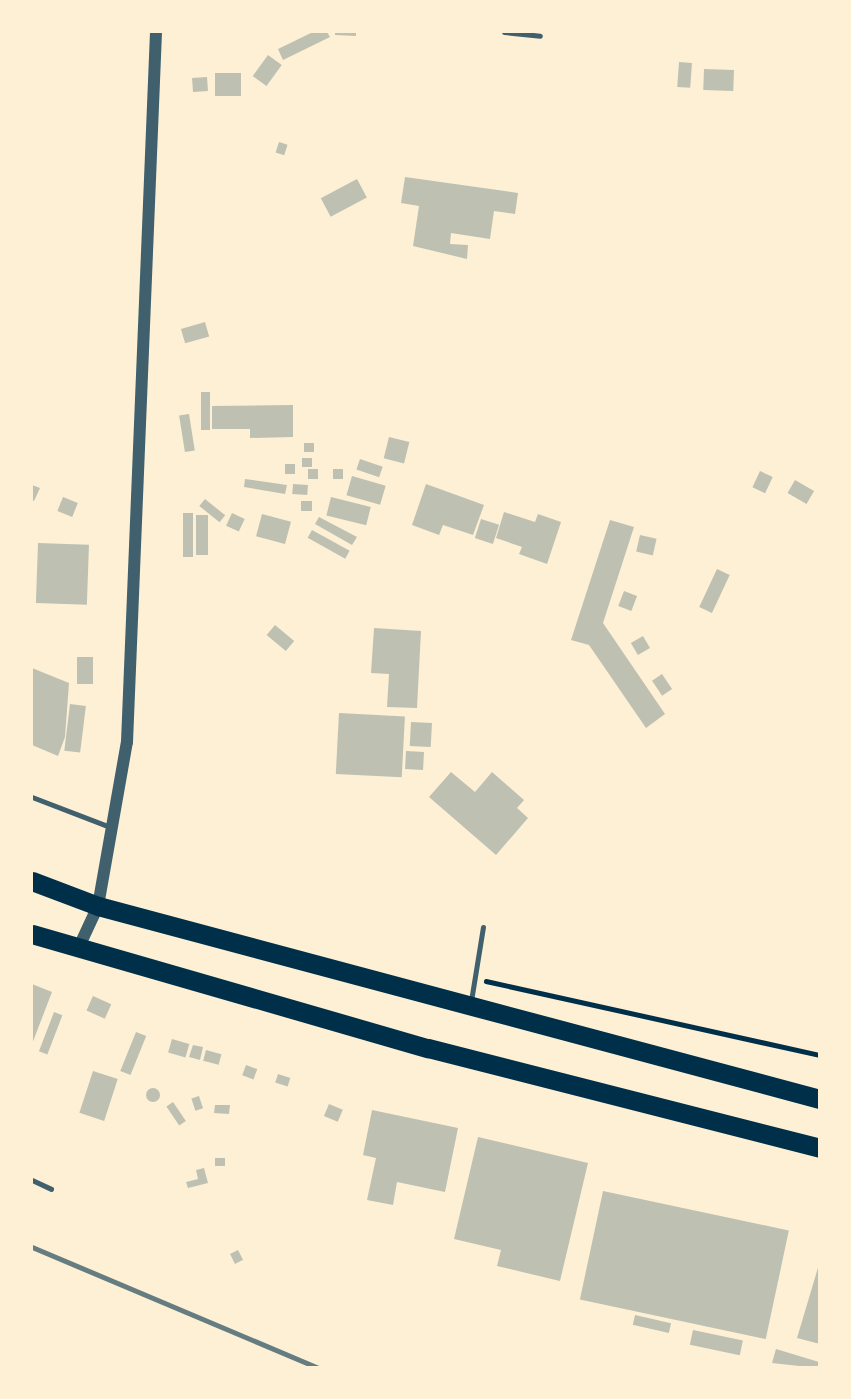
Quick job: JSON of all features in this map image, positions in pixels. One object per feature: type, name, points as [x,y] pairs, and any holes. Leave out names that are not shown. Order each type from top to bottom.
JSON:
[{"type":"highway","points":[[32,881],[98,906],[820,1099]]},
{"type":"highway","points":[[32,933],[78,949],[428,1048],[820,1148]]},
{"type":"street","points":[[78,949],[98,906],[114,828],[127,742],[156,32]]},
{"type":"lane","points":[[504,32],[540,36]]},
{"type":"lane","points":[[32,797],[114,828]]},
{"type":"lane","points":[[470,1007],[483,927]]},
{"type":"lane","points":[[32,1180],[51,1189]]},
{"type":"path","points":[[475,978],[820,1055]]},
{"type":"building","points":[[313,32],[327,32],[330,37],[283,60],[278,49]]},
{"type":"building","points":[[335,32],[356,32],[356,36],[335,35]]},
{"type":"building","points":[[268,55],[282,65],[266,86],[253,76]]},
{"type":"building","points":[[679,62],[692,63],[690,88],[677,87]]},
{"type":"building","points":[[704,69],[734,70],[733,91],[703,90]]},
{"type":"building","points":[[215,73],[241,73],[241,96],[215,96]]},
{"type":"building","points":[[207,77],[208,91],[193,92],[192,78]]},
{"type":"building","points":[[279,142],[288,145],[284,155],[276,152]]},
{"type":"building","points":[[405,177],[518,193],[515,214],[494,211],[490,239],[451,233],[450,244],[468,245],[467,259],[413,246],[419,206],[401,203]]},
{"type":"building","points":[[357,179],[367,198],[331,217],[321,198]]},
{"type":"building","points":[[205,322],[209,336],[185,343],[181,329]]},
{"type":"building","points":[[201,392],[210,392],[210,430],[201,430]]},
{"type":"building","points":[[293,405],[293,437],[250,438],[250,429],[212,429],[212,406]]},
{"type":"building","points":[[189,414],[195,451],[185,452],[179,416]]},
{"type":"building","points":[[389,437],[409,442],[404,463],[384,458]]},
{"type":"building","points":[[304,443],[314,443],[314,452],[304,452]]},
{"type":"building","points":[[302,458],[312,458],[312,467],[302,467]]},
{"type":"building","points":[[360,459],[383,467],[379,477],[356,469]]},
{"type":"building","points":[[285,464],[295,464],[295,474],[285,474]]},
{"type":"building","points":[[308,469],[318,469],[318,479],[308,479]]},
{"type":"building","points":[[333,469],[343,469],[343,479],[333,479]]},
{"type":"building","points":[[760,471],[773,477],[765,493],[752,487]]},
{"type":"building","points":[[352,476],[386,486],[380,505],[346,495]]},
{"type":"building","points":[[245,479],[287,485],[285,494],[244,487]]},
{"type":"building","points":[[795,480],[814,491],[807,504],[788,493]]},
{"type":"building","points":[[293,484],[308,485],[307,495],[292,494]]},
{"type":"building","points":[[426,484],[484,505],[473,535],[443,525],[439,535],[412,525]]},
{"type":"building","points":[[32,485],[40,488],[34,501],[32,500]]},
{"type":"building","points":[[63,497],[78,503],[72,517],[57,511]]},
{"type":"building","points":[[331,497],[371,507],[366,525],[326,515]]},
{"type":"building","points":[[205,499],[225,515],[220,522],[199,506]]},
{"type":"building","points":[[301,501],[312,501],[312,511],[301,511]]},
{"type":"building","points":[[504,512],[535,522],[538,514],[561,522],[547,564],[519,554],[522,547],[496,538]]},
{"type":"building","points":[[183,513],[193,513],[193,557],[183,557]]},
{"type":"building","points":[[232,513],[245,519],[239,532],[226,526]]},
{"type":"building","points":[[262,514],[291,522],[285,544],[256,536]]},
{"type":"building","points":[[196,515],[208,515],[208,555],[196,555]]},
{"type":"building","points":[[319,517],[357,537],[352,545],[315,524]]},
{"type":"building","points":[[481,519],[499,525],[493,544],[475,538]]},
{"type":"building","points":[[610,520],[634,527],[603,623],[665,714],[646,728],[589,645],[571,640]]},
{"type":"building","points":[[312,530],[350,551],[345,559],[308,538]]},
{"type":"building","points":[[640,535],[657,539],[653,555],[636,552]]},
{"type":"building","points":[[38,543],[89,545],[87,605],[36,603]]},
{"type":"building","points":[[717,569],[730,575],[712,613],[699,607]]},
{"type":"building","points":[[624,591],[637,596],[631,611],[618,606]]},
{"type":"building","points":[[275,625],[294,641],[286,651],[267,635]]},
{"type":"building","points":[[374,628],[421,631],[417,708],[387,707],[389,674],[371,673]]},
{"type":"building","points":[[643,636],[650,648],[638,655],[631,643]]},
{"type":"building","points":[[77,657],[93,657],[93,684],[77,684]]},
{"type":"building","points":[[32,668],[69,683],[65,737],[58,756],[32,745]]},
{"type":"building","points":[[662,674],[672,689],[662,696],[652,681]]},
{"type":"building","points":[[70,704],[86,706],[80,753],[64,751]]},
{"type":"building","points":[[339,713],[405,716],[402,777],[336,774]]},
{"type":"building","points":[[411,722],[432,723],[431,747],[410,746]]},
{"type":"building","points":[[406,751],[424,752],[423,770],[405,769]]},
{"type":"building","points":[[451,772],[475,792],[492,772],[524,800],[517,808],[528,818],[496,855],[429,797]]},
{"type":"building","points":[[32,984],[52,992],[32,1044]]},
{"type":"building","points":[[93,996],[111,1004],[105,1019],[86,1011]]},
{"type":"building","points":[[54,1012],[62,1015],[47,1054],[39,1051]]},
{"type":"building","points":[[136,1032],[146,1036],[130,1075],[120,1071]]},
{"type":"building","points":[[172,1039],[189,1044],[185,1057],[168,1052]]},
{"type":"building","points":[[193,1045],[203,1047],[200,1060],[189,1057]]},
{"type":"building","points":[[206,1050],[221,1054],[219,1065],[203,1061]]},
{"type":"building","points":[[246,1065],[257,1069],[254,1079],[242,1075]]},
{"type":"building","points":[[93,1071],[118,1079],[104,1121],[79,1113]]},
{"type":"building","points":[[278,1074],[290,1078],[288,1087],[275,1083]]},
{"type":"building","points":[[150,1088],[156,1088],[160,1095],[156,1102],[150,1102],[146,1098],[146,1092]]},
{"type":"building","points":[[199,1096],[203,1108],[195,1111],[191,1098]]},
{"type":"building","points":[[173,1102],[186,1121],[179,1126],[166,1106]]},
{"type":"building","points":[[329,1104],[343,1110],[338,1122],[324,1116]]},
{"type":"building","points":[[215,1105],[230,1105],[229,1114],[214,1113]]},
{"type":"building","points":[[372,1110],[458,1128],[445,1192],[397,1182],[393,1205],[367,1200],[376,1158],[363,1155]]},
{"type":"building","points":[[478,1137],[588,1163],[560,1281],[497,1266],[501,1250],[454,1239]]},
{"type":"building","points":[[215,1158],[225,1158],[225,1166],[215,1166]]},
{"type":"building","points":[[204,1168],[208,1183],[188,1188],[186,1182],[198,1179],[196,1170]]},
{"type":"building","points":[[603,1191],[789,1231],[766,1339],[580,1300]]},
{"type":"building","points":[[238,1250],[243,1260],[235,1264],[230,1254]]},
{"type":"building","points":[[820,1261],[820,1344],[797,1338]]},
{"type":"building","points":[[635,1315],[671,1323],[669,1333],[633,1325]]},
{"type":"building","points":[[693,1330],[743,1341],[740,1355],[690,1345]]},
{"type":"building","points":[[776,1349],[819,1362],[817,1368],[772,1363]]},
{"type":"railway","points":[[32,1247],[319,1368]]}]
